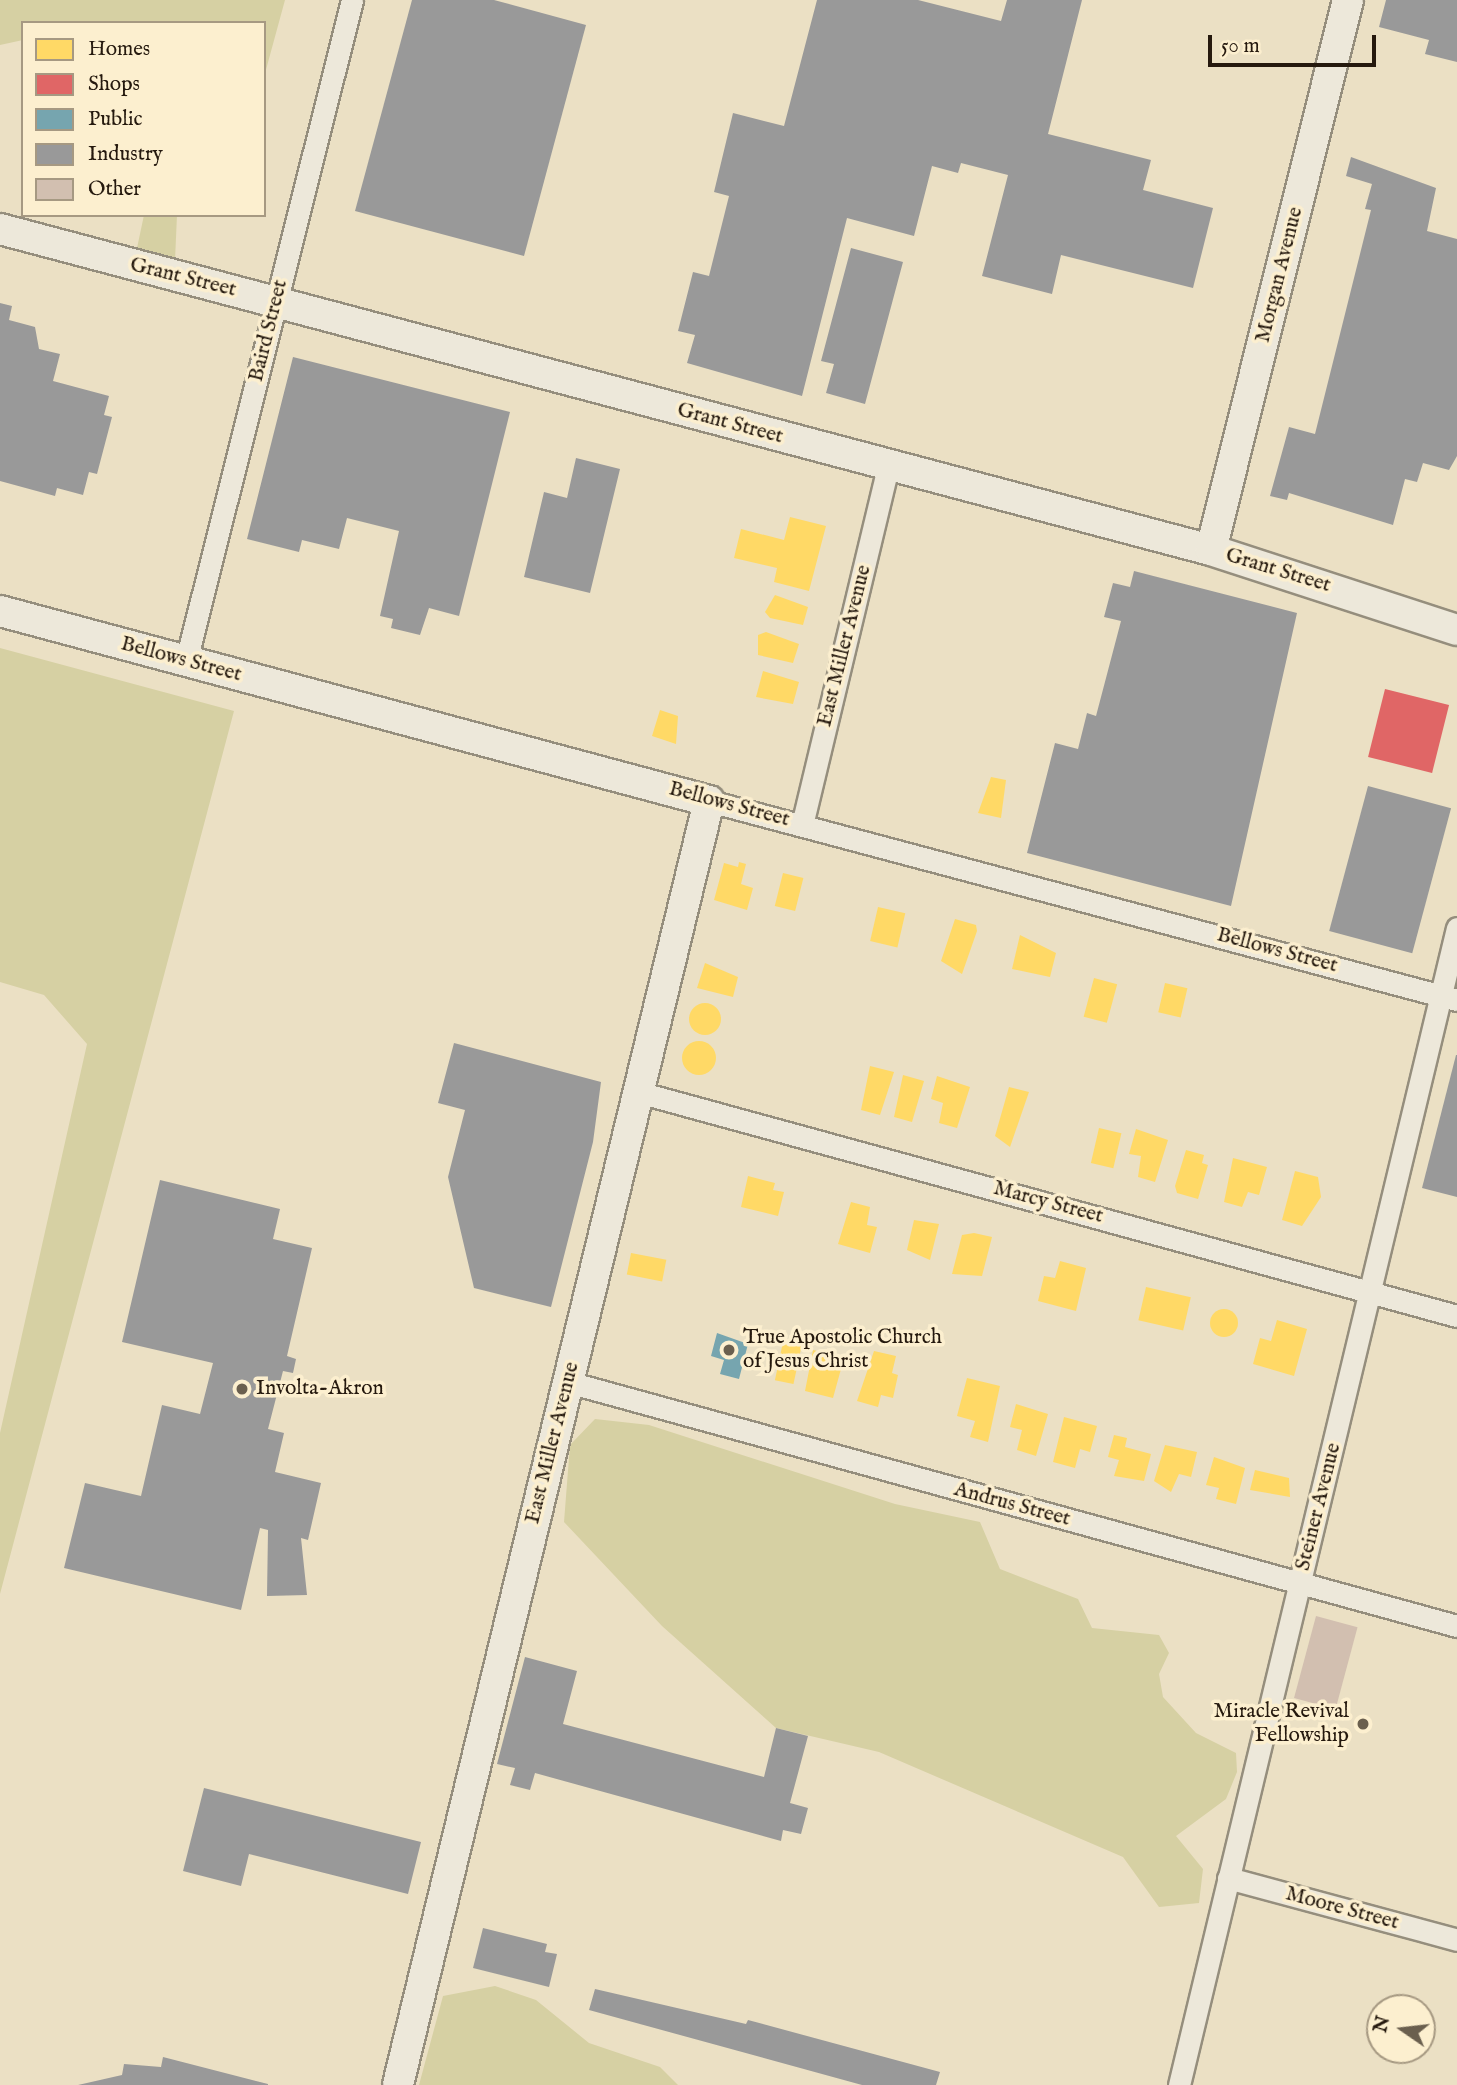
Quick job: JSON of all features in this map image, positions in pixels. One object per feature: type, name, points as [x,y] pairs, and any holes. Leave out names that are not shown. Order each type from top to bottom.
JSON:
[{"type":"street","name":"Baird Street","points":[[186,661],[352,0]]},
{"type":"street","name":"Morgan Avenue","points":[[1211,550],[1348,0]]},
{"type":"street","name":"Grant Street","points":[[0,229],[888,467],[1211,550],[1457,630]]},
{"type":"street","name":"East Miller Avenue","points":[[802,825],[888,467]]},
{"type":"street","name":"Bellows Street","points":[[0,611],[1449,998]]},
{"type":"street","name":"East Miller Avenue","points":[[398,2085],[709,801]]},
{"type":"street","name":"Steiner Avenue","points":[[1180,2085],[1299,1584],[1449,998],[1457,928]]},
{"type":"street","name":"Marcy Street","points":[[638,1092],[1457,1316]]},
{"type":"street","name":"Andrus Street","points":[[568,1382],[1457,1626]]},
{"type":"street","name":"Moore Street","points":[[1228,1878],[1457,1940]]},
{"type":"shaded area","points":[[0,0],[285,0],[266,70],[266,21],[21,21],[21,40],[0,45]]},
{"type":"shaded area","points":[[144,217],[177,217],[175,261],[137,248]]},
{"type":"shaded area","points":[[0,648],[234,711],[0,1594],[0,1433],[87,1044],[44,995],[0,982]]},
{"type":"shaded area","points":[[595,1419],[649,1425],[895,1504],[980,1522],[1000,1569],[1078,1599],[1092,1628],[1159,1635],[1169,1653],[1159,1674],[1163,1697],[1196,1733],[1236,1753],[1237,1772],[1226,1799],[1176,1836],[1203,1869],[1199,1903],[1159,1907],[1123,1857],[879,1752],[776,1728],[662,1626],[564,1522],[570,1445]]},
{"type":"shaded area","points":[[495,1986],[536,2000],[589,2043],[660,2067],[678,2085],[419,2085],[443,1996]]},
{"type":"building: Homes","points":[[790,517],[826,526],[809,591],[774,582],[777,568],[734,558],[741,529],[784,540]]},
{"type":"building: Homes","points":[[775,595],[808,607],[803,625],[770,618],[765,612]]},
{"type":"building: Homes","points":[[766,632],[799,644],[793,663],[758,655],[758,635]]},
{"type":"building: Homes","points":[[763,671],[799,682],[793,704],[756,697]]},
{"type":"building: Homes","points":[[660,710],[678,716],[676,744],[652,736]]},
{"type":"building: Homes","points":[[991,777],[1006,780],[1001,818],[978,813]]},
{"type":"building: Homes","points":[[739,862],[746,864],[741,884],[753,888],[747,910],[714,900],[724,863],[738,867]]},
{"type":"building: Homes","points":[[783,873],[803,878],[795,911],[775,906]]},
{"type":"building: Homes","points":[[878,907],[905,913],[897,947],[870,941]]},
{"type":"building: Homes","points":[[955,919],[976,925],[977,931],[962,974],[941,961]]},
{"type":"building: Homes","points":[[1020,935],[1056,953],[1050,977],[1012,969]]},
{"type":"building: Homes","points":[[705,963],[738,977],[733,997],[697,988]]},
{"type":"building: Homes","points":[[1094,978],[1117,984],[1107,1023],[1084,1017]]},
{"type":"building: Homes","points":[[1165,983],[1187,988],[1181,1017],[1158,1012]]},
{"type":"building: Homes","points":[[705,1003],[716,1008],[721,1019],[716,1030],[705,1035],[694,1030],[689,1019],[694,1008]]},
{"type":"building: Homes","points":[[699,1041],[711,1046],[716,1058],[711,1070],[699,1075],[687,1070],[682,1058],[687,1046]]},
{"type":"building: Homes","points":[[870,1066],[894,1072],[880,1115],[861,1110]]},
{"type":"building: Homes","points":[[903,1075],[924,1081],[912,1122],[894,1117]]},
{"type":"building: Homes","points":[[937,1076],[970,1087],[957,1128],[939,1123],[943,1103],[931,1099]]},
{"type":"building: Homes","points":[[1009,1087],[1029,1092],[1010,1147],[995,1136]]},
{"type":"building: Homes","points":[[1099,1128],[1121,1133],[1113,1168],[1091,1163]]},
{"type":"building: Homes","points":[[1136,1129],[1168,1140],[1155,1182],[1138,1177],[1141,1156],[1129,1154]]},
{"type":"building: Homes","points":[[1186,1150],[1204,1155],[1202,1163],[1208,1165],[1198,1199],[1177,1193],[1175,1186]]},
{"type":"building: Homes","points":[[1233,1158],[1267,1167],[1259,1195],[1248,1192],[1242,1207],[1224,1202]]},
{"type":"building: Homes","points":[[1295,1171],[1318,1177],[1321,1197],[1302,1226],[1282,1220]]},
{"type":"building: Homes","points":[[748,1176],[775,1183],[773,1190],[784,1192],[778,1216],[741,1207]]},
{"type":"building: Homes","points":[[851,1202],[870,1207],[867,1225],[877,1227],[870,1253],[838,1244]]},
{"type":"building: Homes","points":[[914,1220],[939,1224],[930,1260],[907,1250]]},
{"type":"building: Homes","points":[[974,1233],[992,1237],[982,1276],[952,1274],[962,1235]]},
{"type":"building: Homes","points":[[631,1253],[666,1260],[662,1281],[627,1275]]},
{"type":"building: Homes","points":[[1060,1261],[1086,1268],[1076,1311],[1038,1301],[1044,1276],[1055,1278]]},
{"type":"building: Homes","points":[[1146,1287],[1191,1297],[1183,1330],[1138,1320]]},
{"type":"building: Homes","points":[[1224,1309],[1234,1313],[1238,1323],[1234,1333],[1224,1337],[1214,1333],[1210,1323],[1214,1313]]},
{"type":"building: Homes","points":[[1277,1320],[1307,1329],[1294,1376],[1253,1364],[1260,1338],[1271,1341]]},
{"type":"building: Homes","points":[[783,1342],[802,1346],[793,1384],[775,1380]]},
{"type":"building: Homes","points":[[813,1350],[833,1355],[831,1366],[841,1369],[833,1398],[805,1391]]},
{"type":"building: Homes","points":[[874,1351],[896,1356],[892,1373],[898,1375],[893,1398],[881,1395],[878,1407],[857,1401]]},
{"type":"building: Homes","points":[[967,1378],[1000,1386],[988,1442],[970,1437],[975,1421],[957,1416]]},
{"type":"building: Homes","points":[[1016,1404],[1048,1414],[1036,1456],[1017,1450],[1022,1430],[1010,1427]]},
{"type":"building: Homes","points":[[1064,1417],[1097,1426],[1090,1452],[1080,1449],[1075,1468],[1053,1462]]},
{"type":"building: Homes","points":[[1114,1435],[1127,1438],[1125,1447],[1151,1454],[1144,1481],[1114,1476],[1119,1460],[1108,1457]]},
{"type":"building: Homes","points":[[1165,1445],[1197,1452],[1191,1477],[1179,1474],[1171,1492],[1154,1481]]},
{"type":"building: Homes","points":[[1214,1457],[1245,1468],[1236,1504],[1216,1499],[1219,1488],[1206,1485]]},
{"type":"building: Homes","points":[[1255,1470],[1289,1478],[1290,1497],[1250,1490]]},
{"type":"building: Shops","points":[[1385,689],[1449,705],[1432,773],[1368,757]]},
{"type":"building: Public","name":"True Apostolic Church of Jesus Christ","points":[[717,1333],[748,1344],[739,1379],[720,1374],[724,1360],[711,1356]]},
{"type":"building: Industry","points":[[412,0],[494,0],[586,25],[524,256],[355,211]]},
{"type":"building: Industry","points":[[817,0],[918,0],[1001,21],[1007,0],[1082,0],[1048,134],[1151,160],[1143,190],[1213,208],[1193,288],[1061,255],[1052,294],[982,276],[1008,175],[961,163],[958,173],[932,166],[914,236],[847,218],[802,396],[687,363],[695,335],[678,331],[693,272],[709,276],[729,196],[714,192],[733,113],[784,126]]},
{"type":"building: Industry","points":[[1386,0],[1457,0],[1457,62],[1425,54],[1429,40],[1379,27]]},
{"type":"building: Industry","points":[[1351,157],[1436,188],[1427,231],[1457,239],[1457,456],[1449,470],[1423,463],[1417,482],[1405,479],[1393,525],[1289,493],[1287,500],[1270,496],[1289,427],[1315,434],[1371,210],[1365,209],[1372,184],[1346,176]]},
{"type":"building: Industry","points":[[851,248],[903,262],[865,404],[826,393],[834,364],[821,361]]},
{"type":"building: Industry","points":[[0,303],[12,306],[9,320],[35,327],[39,349],[60,354],[53,381],[109,396],[104,415],[112,417],[97,474],[89,472],[83,495],[57,488],[55,496],[0,481]]},
{"type":"building: Industry","points":[[293,357],[510,412],[459,616],[429,608],[420,635],[391,628],[393,619],[380,616],[399,531],[347,518],[339,549],[302,540],[299,552],[247,539]]},
{"type":"building: Industry","points":[[576,458],[620,469],[590,593],[524,577],[544,492],[567,498]]},
{"type":"building: Industry","points":[[1134,571],[1297,613],[1231,906],[1027,853],[1055,743],[1078,749],[1087,713],[1096,716],[1121,621],[1104,617],[1113,583],[1130,587]]},
{"type":"building: Industry","points":[[1368,786],[1451,808],[1412,953],[1329,931]]},
{"type":"building: Industry","points":[[454,1043],[601,1082],[593,1142],[551,1307],[474,1288],[448,1177],[465,1110],[438,1103]]},
{"type":"building: Industry","points":[[1457,1055],[1457,1197],[1422,1188]]},
{"type":"building: Industry","name":"Involta-Akron","points":[[160,1180],[280,1209],[273,1239],[312,1248],[287,1356],[296,1359],[293,1373],[283,1371],[268,1429],[284,1433],[275,1472],[321,1483],[308,1540],[301,1538],[307,1595],[267,1596],[268,1530],[260,1528],[241,1610],[64,1568],[85,1483],[141,1496],[162,1405],[200,1414],[213,1363],[122,1342]]},
{"type":"building: Industry","points":[[525,1657],[577,1671],[563,1724],[764,1777],[776,1728],[808,1736],[790,1803],[808,1808],[801,1834],[783,1830],[781,1841],[535,1773],[530,1790],[510,1785],[515,1768],[497,1764]]},
{"type":"building: Industry","points":[[204,1788],[421,1842],[408,1894],[249,1854],[241,1886],[183,1871]]},
{"type":"building: Industry","points":[[483,1928],[547,1944],[545,1952],[557,1954],[549,1987],[473,1968]]},
{"type":"building: Industry","points":[[595,1989],[746,2024],[748,2020],[940,2072],[936,2085],[862,2085],[589,2010]]},
{"type":"building: Industry","points":[[163,2057],[268,2085],[78,2085],[122,2075],[124,2064],[161,2067]]},
{"type":"building: Other","points":[[1316,1616],[1358,1627],[1336,1709],[1294,1698]]},
{"type":"place","name":"True Apostolic Church of Jesus Christ","points":[[729,1350]]},
{"type":"place","name":"Involta-Akron","points":[[242,1389]]},
{"type":"place","name":"Miracle Revival Fellowship","points":[[1363,1724]]}]
